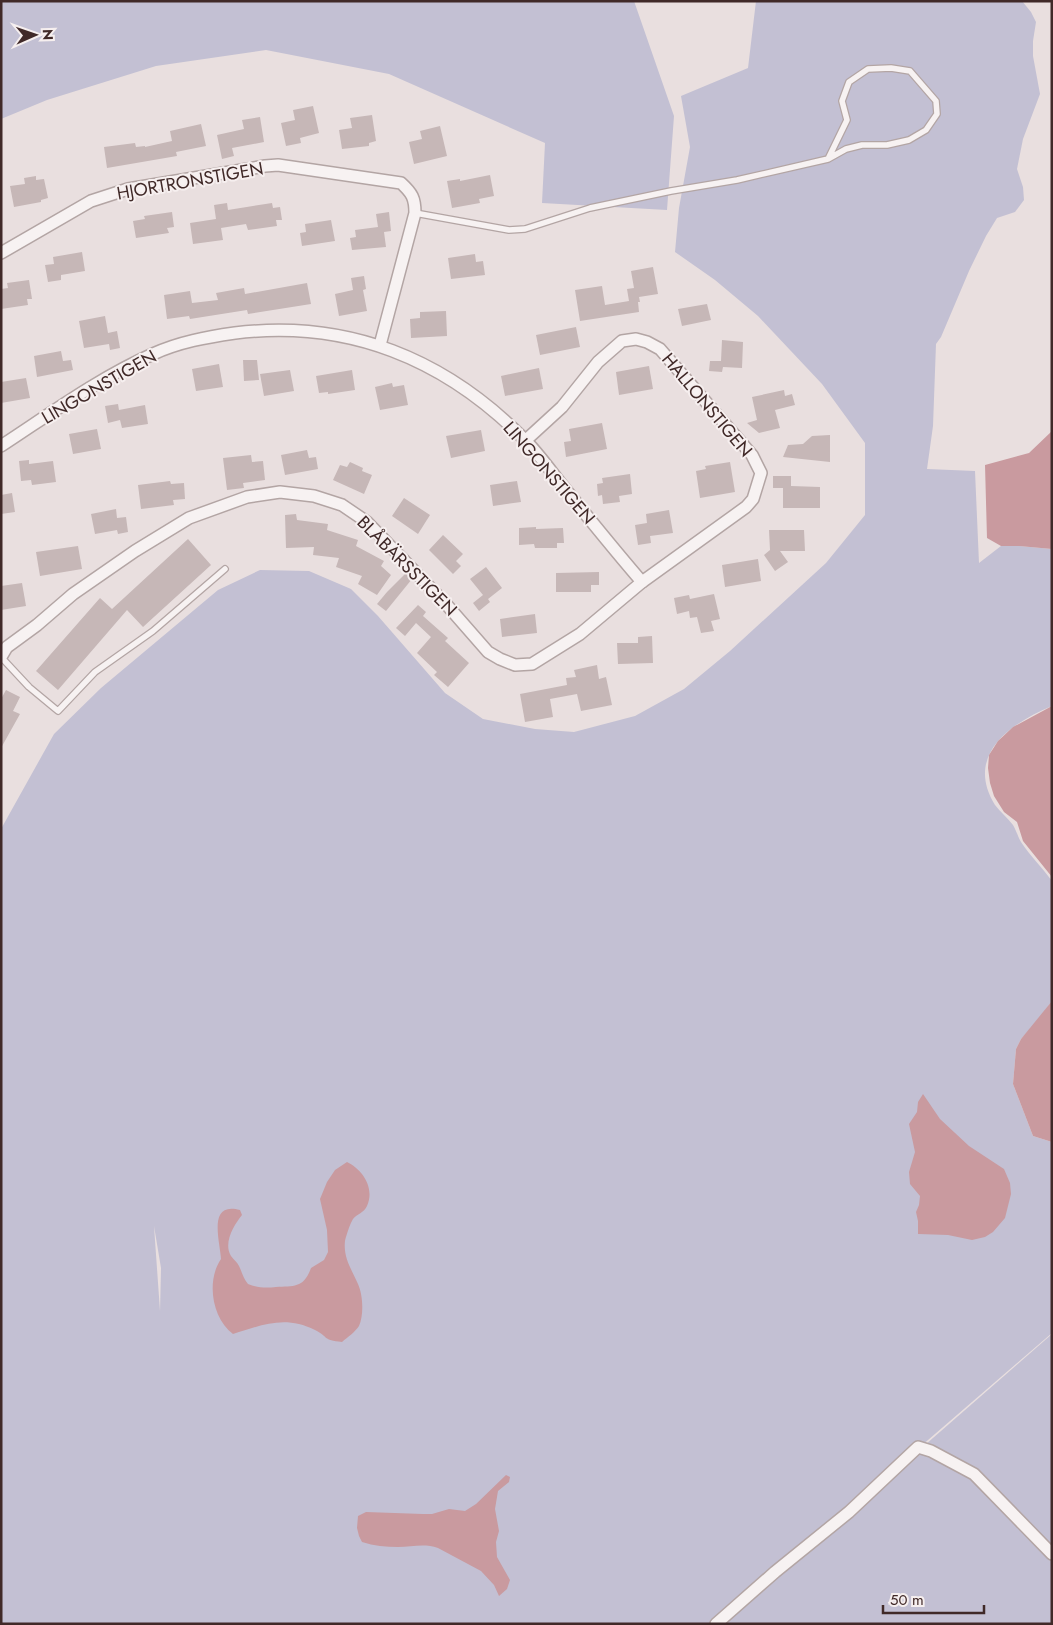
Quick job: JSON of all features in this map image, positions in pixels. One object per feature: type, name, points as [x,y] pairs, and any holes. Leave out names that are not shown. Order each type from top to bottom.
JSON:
[{"type":"street","name":"HJORTRONSTIGEN","points":[[1,253],[91,201],[128,189],[265,166],[278,165],[401,183],[412,193],[415,200],[415,213]]},
{"type":"street","points":[[380,345],[415,213]]},
{"type":"street","name":"LINGONSTIGEN","points":[[1,446],[123,369],[153,354],[184,342],[254,331],[299,330],[341,335],[380,345],[427,365],[467,389],[526,440],[642,582]]},
{"type":"street","name":"HALLONSTIGEN","points":[[526,440],[562,407],[598,362],[622,341],[636,339],[648,342],[660,349],[752,456],[761,473],[753,499],[746,507],[642,582]]},
{"type":"street","name":"BLÅBÄRSSTIGEN","points":[[3,651],[73,594],[135,551],[189,518],[247,497],[280,492],[314,496],[342,505],[367,522],[446,604],[488,652],[514,665],[532,664],[580,634],[642,582]]},
{"type":"street","points":[[716,1624],[848,1512],[918,1447],[931,1451],[974,1474],[1052,1554]]},
{"type":"lane","points":[[415,213],[510,230],[525,229],[590,208],[670,191],[737,180],[828,159],[846,149],[862,144],[887,145],[909,140],[926,130],[936,114],[936,101],[910,71],[891,68],[868,69],[849,82],[842,101],[847,120],[828,159]]},
{"type":"lane","points":[[3,651],[29,687],[58,711],[95,672],[154,631],[225,570]]},
{"type":"shaded area","points":[[1,1],[634,1],[674,116],[667,210],[542,203],[545,143],[389,74],[266,50],[156,66],[47,100],[1,119]]},
{"type":"shaded area","points":[[756,1],[1022,1],[1036,22],[1033,56],[1040,94],[1023,139],[1017,169],[1023,187],[1024,200],[1015,212],[997,218],[986,236],[941,337],[936,344],[933,426],[927,469],[975,471],[979,563],[1001,546],[1052,549],[1052,706],[1021,722],[996,743],[989,756],[985,771],[987,787],[995,805],[1013,825],[1020,840],[1052,881],[1052,1001],[1021,1039],[1016,1049],[1013,1084],[1033,1136],[1052,1142],[1052,1333],[715,1624],[1,1624],[1,829],[54,734],[101,688],[218,590],[260,570],[309,571],[351,589],[378,616],[445,693],[483,719],[535,729],[574,732],[635,716],[684,689],[730,651],[826,563],[865,515],[865,443],[822,384],[758,316],[715,280],[675,252],[679,208],[690,147],[681,96],[748,68]],"holes":[[[154,1226],[161,1268],[160,1312]]]},
{"type":"shaded area","points":[[1052,431],[1052,549],[1001,546],[987,538],[985,465],[1029,453]]},
{"type":"shaded area","points":[[1052,706],[1052,877],[1023,841],[1017,822],[1004,812],[994,796],[988,768],[989,755],[998,741],[1013,727]]},
{"type":"shaded area","points":[[1052,1001],[1052,1142],[1033,1136],[1013,1084],[1016,1049],[1021,1039]]},
{"type":"shaded area","points":[[923,1094],[940,1119],[969,1146],[1004,1169],[1010,1183],[1011,1194],[1005,1218],[993,1232],[985,1237],[972,1240],[948,1235],[918,1234],[916,1212],[920,1196],[910,1184],[909,1172],[915,1152],[909,1124],[917,1112],[918,1102]]},
{"type":"shaded area","points":[[347,1162],[353,1165],[366,1180],[370,1193],[367,1206],[353,1219],[345,1241],[347,1258],[361,1294],[362,1311],[359,1326],[342,1342],[328,1339],[319,1332],[304,1325],[284,1322],[254,1327],[233,1334],[220,1319],[213,1299],[216,1268],[221,1259],[218,1233],[219,1217],[223,1211],[230,1209],[240,1210],[242,1215],[230,1234],[228,1246],[231,1256],[248,1284],[265,1288],[298,1285],[302,1283],[311,1268],[324,1260],[328,1252],[327,1230],[320,1199],[327,1182],[335,1170]]},
{"type":"shaded area","points":[[1052,1334],[1052,1624],[720,1624]]},
{"type":"shaded area","points":[[506,1475],[510,1477],[509,1482],[498,1491],[495,1509],[499,1531],[496,1542],[497,1557],[510,1580],[507,1589],[499,1596],[494,1585],[481,1571],[438,1548],[423,1545],[398,1547],[376,1545],[362,1542],[359,1536],[357,1528],[358,1516],[366,1512],[432,1514],[449,1509],[465,1511],[476,1504]]},
{"type":"building","points":[[313,106],[319,133],[300,138],[301,143],[286,146],[281,123],[295,120],[293,110]]},
{"type":"building","points":[[372,115],[376,141],[369,143],[369,146],[342,149],[339,130],[352,128],[350,118]]},
{"type":"building","points":[[260,117],[264,142],[232,148],[234,156],[222,159],[217,135],[244,129],[242,120]]},
{"type":"building","points":[[201,124],[206,146],[176,152],[177,156],[107,168],[104,147],[135,143],[136,147],[145,147],[172,141],[170,131]]},
{"type":"building","points":[[440,126],[447,156],[414,164],[409,142],[422,139],[420,131]]},
{"type":"building","points":[[490,175],[494,196],[479,199],[480,203],[452,208],[447,181],[460,179],[460,181]]},
{"type":"building","points":[[36,176],[36,180],[44,179],[48,198],[41,200],[41,202],[14,207],[10,186],[25,184],[24,178]]},
{"type":"building","points":[[227,203],[228,210],[272,203],[273,208],[280,207],[282,220],[276,220],[277,226],[248,230],[246,224],[221,228],[223,240],[193,244],[190,223],[216,219],[214,205]]},
{"type":"building","points":[[172,212],[174,227],[167,228],[169,233],[136,238],[133,221],[145,219],[144,216]]},
{"type":"building","points":[[389,212],[391,231],[384,232],[386,247],[352,250],[350,238],[356,237],[355,230],[378,227],[376,214]]},
{"type":"building","points":[[331,220],[335,241],[302,246],[300,233],[306,232],[305,224]]},
{"type":"building","points":[[82,252],[85,271],[61,275],[61,280],[48,282],[45,265],[54,264],[53,257]]},
{"type":"building","points":[[475,254],[476,262],[483,261],[485,275],[451,279],[448,258]]},
{"type":"building","points":[[653,267],[658,294],[639,297],[639,312],[580,321],[575,290],[602,286],[605,305],[629,301],[627,289],[634,288],[631,271]]},
{"type":"building","points":[[364,276],[366,289],[363,290],[367,311],[339,316],[335,294],[353,290],[351,278]]},
{"type":"building","points":[[29,280],[32,299],[27,299],[28,305],[1,309],[1,289],[8,288],[7,283]]},
{"type":"building","points":[[307,283],[311,304],[248,314],[247,310],[190,319],[189,316],[167,319],[164,295],[190,291],[192,303],[218,300],[216,293],[244,288],[245,294]]},
{"type":"building","points":[[707,304],[711,320],[682,326],[678,309]]},
{"type":"building","points":[[446,311],[447,336],[411,338],[410,319],[420,318],[420,312]]},
{"type":"building","points":[[105,316],[108,333],[117,331],[120,348],[110,350],[109,344],[84,348],[79,321]]},
{"type":"building","points":[[576,327],[580,347],[540,355],[536,335]]},
{"type":"building","points":[[722,340],[743,342],[742,368],[723,367],[722,372],[709,371],[710,361],[721,361]]},
{"type":"building","points":[[61,351],[63,361],[71,360],[73,370],[37,377],[34,356]]},
{"type":"building","points":[[243,360],[257,360],[259,380],[244,381]]},
{"type":"building","points":[[219,364],[223,387],[196,391],[192,369]]},
{"type":"building","points":[[649,366],[653,389],[619,395],[616,372]]},
{"type":"building","points":[[539,368],[543,389],[505,396],[501,376]]},
{"type":"building","points":[[290,370],[294,391],[264,396],[260,374]]},
{"type":"building","points":[[352,370],[355,390],[328,394],[328,392],[319,393],[316,376]]},
{"type":"building","points":[[26,378],[30,398],[1,403],[1,382]]},
{"type":"building","points":[[392,383],[393,387],[404,385],[408,405],[380,410],[375,387]]},
{"type":"building","points":[[784,390],[785,396],[792,394],[795,405],[775,410],[780,428],[759,433],[747,423],[757,420],[752,397]]},
{"type":"building","points":[[118,404],[119,410],[145,405],[148,424],[122,428],[120,420],[108,423],[105,406]]},
{"type":"building","points":[[602,423],[607,449],[566,457],[564,442],[571,441],[569,429]]},
{"type":"building","points":[[97,429],[101,449],[73,454],[69,434]]},
{"type":"building","points":[[481,430],[485,451],[451,458],[446,436]]},
{"type":"building","points":[[830,435],[830,462],[783,457],[788,445],[803,444],[812,436]]},
{"type":"building","points":[[307,450],[309,458],[316,457],[318,469],[285,475],[281,455]]},
{"type":"building","points":[[251,455],[252,462],[263,461],[265,480],[243,483],[244,488],[227,490],[223,458]]},
{"type":"building","points":[[29,460],[29,464],[53,461],[56,482],[32,485],[31,480],[21,481],[19,461]]},
{"type":"building","points":[[350,462],[363,468],[362,471],[372,475],[364,494],[333,480],[340,465],[347,467]]},
{"type":"building","points":[[730,462],[735,492],[700,498],[696,471],[706,469],[705,466]]},
{"type":"building","points":[[630,474],[632,494],[619,496],[620,502],[603,504],[602,495],[598,496],[597,484],[603,483],[602,478]]},
{"type":"building","points":[[773,476],[791,476],[791,486],[820,487],[820,508],[783,508],[783,488],[773,488]]},
{"type":"building","points":[[170,481],[171,484],[184,483],[185,499],[173,500],[174,505],[141,509],[138,485]]},
{"type":"building","points":[[517,481],[521,502],[493,506],[490,485]]},
{"type":"building","points":[[12,493],[15,512],[1,514],[1,495]]},
{"type":"building","points":[[404,498],[430,515],[418,534],[392,516]]},
{"type":"building","points":[[116,509],[117,518],[126,517],[128,532],[118,534],[117,530],[95,534],[91,514]]},
{"type":"building","points":[[669,510],[673,533],[650,536],[651,543],[638,545],[635,525],[647,523],[646,514]]},
{"type":"building","points":[[296,514],[297,520],[328,524],[327,530],[358,540],[356,546],[384,561],[381,566],[391,575],[377,595],[358,584],[362,576],[336,567],[339,558],[313,555],[314,547],[286,548],[285,515]]},
{"type":"building","points":[[536,527],[536,529],[563,528],[564,543],[557,543],[557,548],[535,548],[534,544],[519,545],[519,528]]},
{"type":"building","points":[[769,530],[804,530],[805,551],[780,551],[788,562],[775,571],[764,555],[770,550]]},
{"type":"building","points":[[443,535],[463,554],[456,561],[461,566],[453,574],[429,550]]},
{"type":"building","points":[[188,539],[211,565],[143,627],[127,610],[58,690],[36,671],[100,598],[112,609]]},
{"type":"building","points":[[78,546],[82,569],[40,576],[36,552]]},
{"type":"building","points":[[758,559],[761,581],[725,587],[722,565]]},
{"type":"building","points":[[486,567],[502,588],[488,599],[490,602],[479,611],[473,603],[483,595],[470,579]]},
{"type":"building","points":[[599,572],[599,585],[591,585],[591,592],[556,592],[556,573]]},
{"type":"building","points":[[406,573],[412,579],[386,611],[377,604]]},
{"type":"building","points":[[22,583],[26,606],[1,610],[1,586]]},
{"type":"building","points":[[714,594],[720,619],[711,621],[714,631],[701,633],[697,617],[690,618],[689,611],[677,614],[674,598],[689,595],[690,599]]},
{"type":"building","points":[[418,605],[426,612],[423,616],[448,638],[445,641],[469,663],[448,687],[434,675],[437,672],[417,653],[431,637],[416,623],[405,636],[396,628]]},
{"type":"building","points":[[535,614],[537,633],[502,637],[500,619]]},
{"type":"building","points":[[652,636],[653,663],[618,664],[617,643],[638,643],[638,637]]},
{"type":"building","points":[[597,665],[599,679],[606,677],[612,705],[581,711],[577,694],[550,699],[553,717],[525,722],[520,694],[567,685],[566,678],[576,677],[574,670]]},
{"type":"building","points":[[6,690],[20,697],[13,711],[20,714],[1,748],[1,699]]}]
